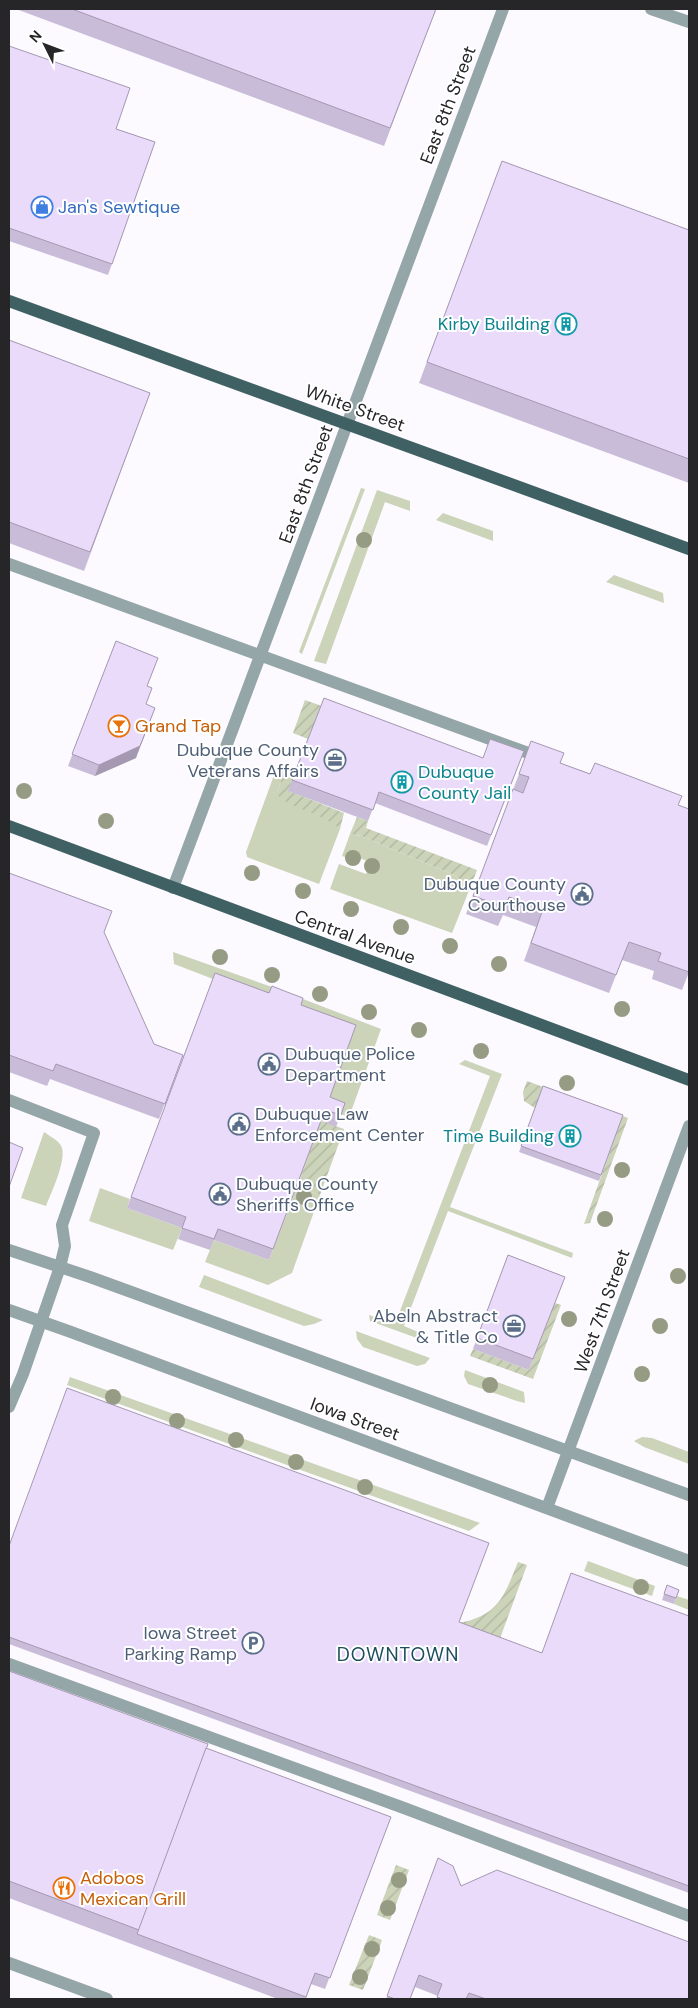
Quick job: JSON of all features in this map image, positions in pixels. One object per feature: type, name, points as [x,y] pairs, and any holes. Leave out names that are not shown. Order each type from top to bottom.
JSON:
[{"type":"main road","name":"White Street","points":[[9,301],[689,549]]},
{"type":"main road","name":"Central Avenue","points":[[9,826],[689,1080]]},
{"type":"street","name":"East 8th Street","points":[[173,888],[503,9]]},
{"type":"street","points":[[651,9],[689,22]]},
{"type":"street","points":[[9,564],[555,763]]},
{"type":"street","points":[[9,1100],[94,1133],[62,1225],[65,1246],[60,1267],[9,1407]]},
{"type":"street","name":"West 7th Street","points":[[547,1508],[689,1126]]},
{"type":"street","points":[[9,1250],[689,1494]]},
{"type":"street","name":"Iowa Street","points":[[9,1310],[689,1561]]},
{"type":"street","points":[[9,1664],[410,1811],[689,1916]]},
{"type":"street","points":[[9,1963],[107,1999]]},
{"type":"green space","points":[[361,488],[365,489],[302,654],[299,652]]},
{"type":"green space","points":[[377,490],[410,501],[410,511],[385,502],[326,664],[314,661]]},
{"type":"green space","points":[[443,513],[493,531],[493,541],[436,520]]},
{"type":"green space","points":[[614,575],[663,593],[664,603],[606,582]]},
{"type":"green space","points":[[305,700],[353,717],[320,709],[308,739],[293,733]]},
{"type":"green space","points":[[277,767],[282,777],[278,791],[330,821],[340,829],[319,884],[247,857],[246,852]]},
{"type":"green space","points":[[277,767],[295,773],[289,791],[344,813],[340,829],[325,819],[294,806],[279,797],[278,791],[282,777]]},
{"type":"green space","points":[[357,817],[368,821],[366,828],[477,870],[468,893],[465,883],[454,875],[361,836],[350,834]]},
{"type":"green space","points":[[350,834],[361,836],[454,875],[465,883],[468,893],[452,933],[330,889],[339,864],[366,874],[370,862],[354,856],[352,859],[342,856]]},
{"type":"green space","points":[[173,952],[272,987],[265,1005],[213,979],[174,964]]},
{"type":"green space","points":[[303,999],[381,1029],[349,1117],[326,1109],[299,1009]]},
{"type":"green space","points":[[465,1060],[502,1074],[450,1207],[573,1253],[572,1258],[448,1211],[404,1326],[430,1337],[425,1341],[370,1321],[369,1315],[395,1324],[490,1076],[459,1064]]},
{"type":"green space","points":[[527,1081],[576,1099],[541,1092],[535,1108],[524,1101],[523,1092]]},
{"type":"green space","points":[[588,1103],[628,1118],[590,1223],[584,1224],[621,1121]]},
{"type":"green space","points":[[321,1121],[344,1129],[320,1195],[297,1187]]},
{"type":"green space","points":[[44,1132],[59,1143],[63,1154],[46,1206],[21,1198]]},
{"type":"green space","points":[[297,1187],[320,1195],[292,1273],[268,1285],[205,1262],[214,1240],[269,1260]]},
{"type":"green space","points":[[100,1188],[130,1199],[127,1208],[182,1228],[173,1250],[89,1221]]},
{"type":"green space","points":[[204,1275],[323,1320],[304,1326],[199,1287]]},
{"type":"green space","points":[[555,1303],[561,1305],[533,1379],[470,1356],[473,1349],[529,1370]]},
{"type":"green space","points":[[356,1331],[430,1358],[425,1364],[417,1366],[363,1347],[357,1339]]},
{"type":"green space","points":[[465,1370],[524,1392],[525,1403],[468,1384],[464,1376]]},
{"type":"green space","points":[[70,1377],[480,1523],[469,1531],[67,1385]]},
{"type":"green space","points":[[642,1437],[652,1438],[689,1452],[689,1464],[644,1447],[634,1441]]},
{"type":"green space","points":[[588,1561],[655,1586],[652,1596],[584,1571]]},
{"type":"green space","points":[[518,1562],[527,1565],[498,1644],[459,1623],[483,1615],[492,1609],[504,1594]]},
{"type":"green space","points":[[677,1596],[689,1600],[689,1610],[674,1604]]},
{"type":"green space","points":[[396,1865],[409,1870],[390,1920],[377,1915]]},
{"type":"green space","points":[[369,1935],[382,1940],[363,1990],[349,1985]]},
{"type":"building","points":[[72,9],[436,9],[390,128]]},
{"type":"building","points":[[9,46],[130,88],[116,129],[155,142],[112,264],[9,228]]},
{"type":"building","name":"Kirby Building","points":[[502,161],[689,230],[689,459],[427,362]]},
{"type":"building","points":[[9,340],[150,393],[90,552],[9,522]]},
{"type":"building","points":[[116,641],[158,658],[147,686],[152,688],[146,704],[155,708],[140,746],[99,765],[72,754]]},
{"type":"building","name":"Dubuque County Jail","points":[[324,698],[483,758],[490,739],[524,751],[491,835],[379,792],[373,810],[292,780]]},
{"type":"building","name":"Dubuque County Courthouse","points":[[531,741],[564,753],[560,763],[590,774],[595,763],[682,796],[678,805],[689,809],[689,972],[658,961],[661,953],[629,942],[616,975],[531,943],[543,909],[509,897],[505,907],[473,896],[513,789],[523,793],[529,777],[519,774]]},
{"type":"building","points":[[9,873],[112,911],[104,932],[154,1044],[183,1055],[165,1104],[56,1064],[53,1071],[9,1055]]},
{"type":"building","name":"Dubuque Law Enforcement Center","points":[[215,973],[269,993],[272,986],[303,998],[301,1005],[356,1025],[330,1097],[345,1103],[341,1115],[325,1110],[273,1249],[218,1229],[214,1239],[182,1228],[186,1217],[131,1197]]},
{"type":"building","name":"Time Building","points":[[543,1086],[623,1115],[601,1175],[521,1146]]},
{"type":"building","points":[[9,1142],[23,1148],[9,1187]]},
{"type":"building","name":"Abeln Abstract & Title Co","points":[[508,1255],[565,1277],[533,1359],[477,1338]]},
{"type":"building","name":"Iowa Street Parking Ramp","points":[[67,1388],[489,1543],[459,1622],[542,1653],[571,1573],[689,1616],[689,1886],[9,1637],[9,1546]]},
{"type":"building","points":[[667,1585],[679,1590],[676,1598],[664,1594]]},
{"type":"building","points":[[9,1671],[208,1744],[139,1930],[9,1881]]},
{"type":"building","points":[[206,1748],[391,1817],[330,1978],[315,1973],[306,1997],[137,1934]]},
{"type":"building","points":[[438,1858],[453,1866],[461,1886],[497,1870],[689,1942],[689,1999],[486,1999],[469,1993],[466,1999],[442,1999],[437,1997],[442,1984],[419,1975],[410,1999],[395,1999],[387,1996]]},
{"type":"place","name":"Jan's Sewtique","points":[[42,207]]},
{"type":"place","name":"Kirby Building","points":[[566,324]]},
{"type":"place","name":"Grand Tap","points":[[119,726]]},
{"type":"place","name":"Dubuque County Veterans Affairs","points":[[335,760]]},
{"type":"place","name":"Dubuque County Jail","points":[[402,782]]},
{"type":"place","name":"Dubuque County Courthouse","points":[[582,894]]},
{"type":"place","name":"Dubuque Police Department","points":[[269,1064]]},
{"type":"place","name":"Dubuque Law Enforcement Center","points":[[239,1124]]},
{"type":"place","name":"Time Building","points":[[570,1136]]},
{"type":"place","name":"Dubuque County Sheriffs Office","points":[[220,1194]]},
{"type":"place","name":"Abeln Abstract & Title Co","points":[[514,1326]]},
{"type":"place","name":"Iowa Street Parking Ramp","points":[[253,1643]]},
{"type":"place","name":"Adobos Mexican Grill","points":[[64,1888]]},
{"type":"district","name":"DOWNTOWN","points":[[398,1654]]}]
